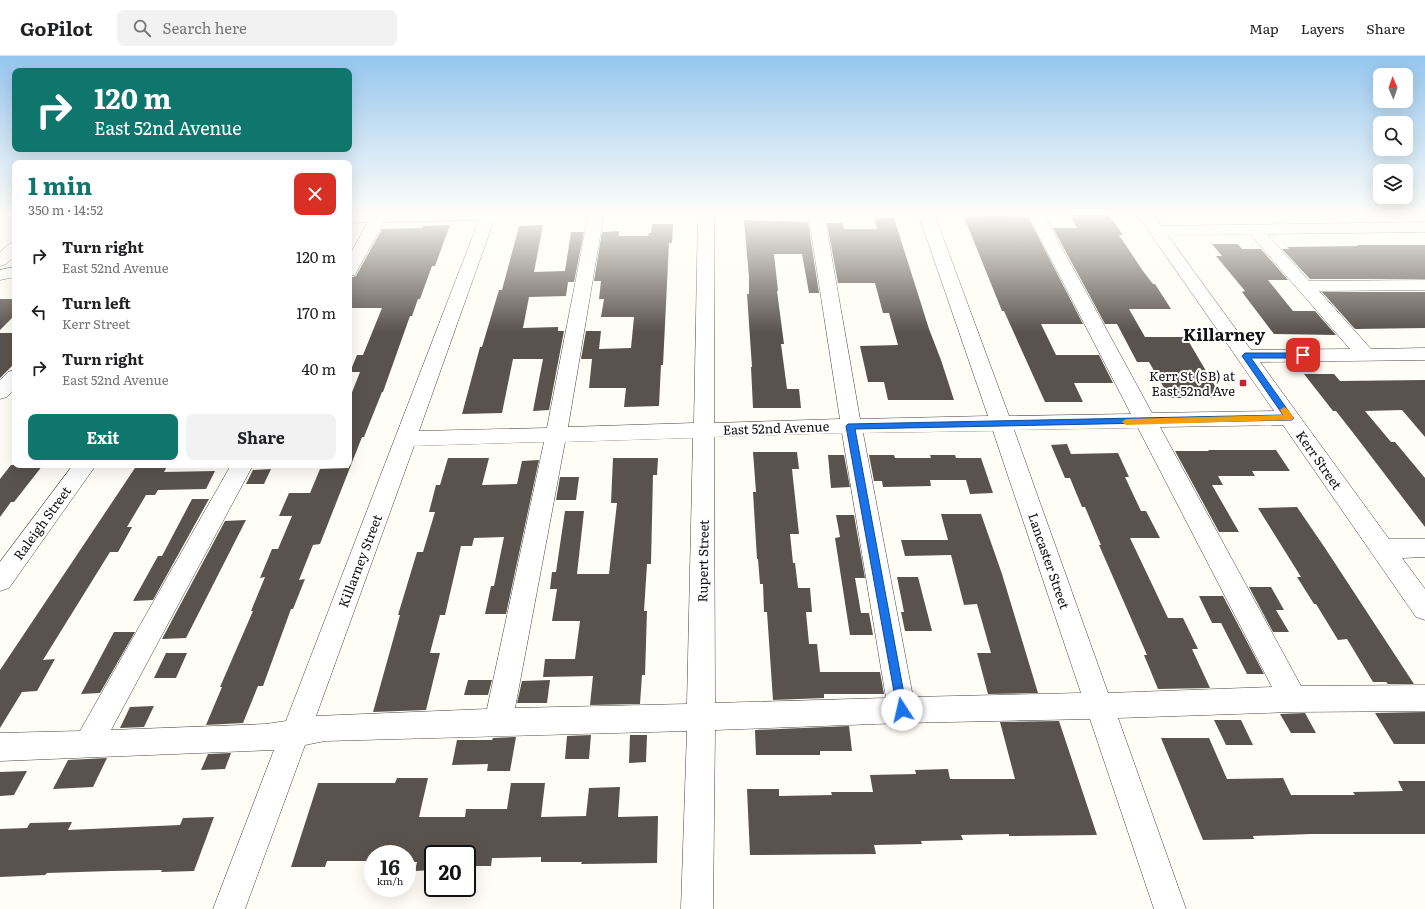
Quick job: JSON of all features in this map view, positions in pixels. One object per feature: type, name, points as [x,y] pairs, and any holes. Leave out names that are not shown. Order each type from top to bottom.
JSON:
[{"type":"street","points":[[0,261],[9,253]]},
{"type":"street","points":[[352,266],[359,253]]},
{"type":"street","name":"Killarney Street","points":[[229,909],[406,439],[474,253]]},
{"type":"street","points":[[498,722],[555,434],[589,253]]},
{"type":"street","name":"Rupert Street","points":[[697,909],[701,717],[706,253]]},
{"type":"street","points":[[823,253],[851,426],[902,710]]},
{"type":"street","name":"Lancaster Street","points":[[940,253],[1170,909]]},
{"type":"street","points":[[1056,253],[1293,699]]},
{"type":"street","name":"Kerr Street","points":[[1172,253],[1425,609]]},
{"type":"street","points":[[1275,253],[1365,354]]},
{"type":"street","points":[[0,275],[12,273]]},
{"type":"street","points":[[1305,286],[1425,285]]},
{"type":"street","points":[[1245,356],[1425,354]]},
{"type":"street","points":[[0,392],[12,379]]},
{"type":"street","name":"East 52nd Avenue","points":[[406,439],[851,426],[1289,418]]},
{"type":"street","name":"Raleigh Street","points":[[0,581],[83,468]]},
{"type":"street","points":[[88,744],[240,468]]},
{"type":"street","points":[[1383,549],[1425,548]]},
{"type":"street","points":[[0,747],[266,738],[325,728],[498,722],[902,710],[1099,706],[1293,699],[1425,698]]},
{"type":"building","points":[[369,253],[440,253],[435,266],[432,266],[412,316],[410,316],[383,392],[352,462],[352,392],[360,372],[352,372],[352,367],[357,355],[363,355],[382,308],[352,308],[352,277],[356,276]]},
{"type":"building","points":[[512,253],[538,253],[534,272],[565,271],[568,253],[580,253],[574,282],[568,282],[566,296],[529,297],[523,328],[558,327],[558,331],[564,331],[549,410],[533,411],[543,359],[513,359],[502,413],[462,414],[480,347],[482,347],[499,290],[502,290]]},
{"type":"building","points":[[599,253],[669,253],[663,365],[661,365],[659,406],[624,407],[626,388],[589,388],[592,359],[581,359],[586,331],[601,331],[599,349],[631,348],[634,317],[601,317],[604,299],[599,299],[601,281],[594,281]]},
{"type":"building","points":[[747,253],[813,253],[819,293],[809,293],[802,254],[774,254],[784,344],[781,344],[787,389],[799,389],[801,408],[753,408],[747,294],[749,294]]},
{"type":"building","points":[[832,253],[905,253],[929,329],[954,400],[888,400],[884,382],[868,382],[860,346],[898,345],[889,313],[883,313],[875,283],[838,283]]},
{"type":"building","points":[[978,253],[1046,253],[1083,324],[1041,324],[1056,355],[1099,355],[1113,383],[1074,383],[1083,402],[1045,402],[1004,311],[1002,311]]},
{"type":"building","points":[[1066,253],[1131,253],[1153,284],[1155,284],[1171,309],[1129,309],[1145,337],[1186,337],[1222,398],[1170,398],[1149,362],[1137,362],[1117,324],[1105,324]]},
{"type":"building","points":[[1219,253],[1264,253],[1288,280],[1268,280],[1293,311],[1315,311],[1336,335],[1274,334],[1242,292],[1245,291],[1216,256],[1222,256]]},
{"type":"building","points":[[1286,253],[1425,253],[1425,279],[1310,279]]},
{"type":"building","points":[[1322,292],[1425,292],[1425,328],[1355,329]]},
{"type":"building","points":[[0,299],[12,299],[12,318],[0,330]]},
{"type":"building","points":[[0,333],[12,333],[12,366],[0,378]]},
{"type":"building","points":[[1304,374],[1334,374],[1340,381],[1425,380],[1425,437],[1402,410],[1365,411],[1391,442],[1395,442],[1425,478],[1425,527],[1336,411],[1333,411]]},
{"type":"building","points":[[1067,444],[1071,454],[1118,453],[1129,477],[1125,477],[1141,511],[1146,511],[1160,538],[1130,538],[1168,618],[1183,618],[1198,649],[1192,649],[1210,688],[1158,689],[1144,655],[1147,655],[1099,545],[1101,545],[1085,507],[1082,507],[1070,478],[1065,478],[1051,445]]},
{"type":"building","points":[[1208,450],[1276,450],[1290,471],[1252,471],[1255,476],[1218,476],[1223,485],[1212,485],[1239,532],[1219,532],[1175,451],[1209,451]]},
{"type":"building","points":[[753,452],[797,452],[799,469],[792,469],[799,534],[790,534],[793,563],[795,563],[798,588],[810,588],[812,612],[806,612],[809,644],[817,644],[820,672],[880,672],[884,694],[824,694],[824,698],[773,700],[767,612],[764,612],[763,584],[760,584],[757,559],[753,492],[756,492]]},
{"type":"building","points":[[828,455],[844,455],[850,487],[831,488]]},
{"type":"building","points":[[869,455],[894,455],[895,458],[931,458],[930,455],[955,455],[956,458],[981,458],[993,493],[970,494],[966,480],[930,480],[931,486],[883,487],[882,481],[874,481]]},
{"type":"building","points":[[448,458],[489,458],[482,485],[517,484],[522,461],[539,460],[506,614],[485,614],[491,586],[494,586],[504,537],[474,538],[472,546],[461,546],[445,615],[440,615],[430,653],[440,653],[426,710],[373,712],[400,615],[398,615],[417,552],[423,552],[435,512],[429,512],[436,485],[440,485]]},
{"type":"building","points":[[613,458],[658,458],[657,475],[653,475],[651,564],[647,564],[644,611],[647,611],[645,675],[642,675],[640,704],[590,705],[593,676],[543,677],[545,659],[575,659],[580,621],[552,621],[557,589],[550,589],[552,572],[556,572],[565,511],[584,511],[577,574],[609,574],[617,503],[611,503]]},
{"type":"building","points":[[11,465],[12,468],[41,468],[0,517],[0,479]]},
{"type":"building","points":[[135,468],[166,468],[164,472],[215,471],[206,489],[158,490],[155,495],[146,495],[127,527],[132,527],[118,552],[110,552],[43,660],[55,659],[37,691],[22,692],[0,728],[0,670]]},
{"type":"building","points":[[350,468],[320,544],[313,545],[299,580],[305,579],[293,609],[291,609],[263,686],[258,686],[243,723],[206,725],[222,687],[220,687],[253,611],[251,611],[265,577],[260,578],[272,549],[278,549],[292,516],[279,516],[289,493],[310,493],[320,469]]},
{"type":"building","points":[[271,469],[264,484],[246,484],[253,470]]},
{"type":"building","points":[[560,477],[579,477],[576,500],[556,500]]},
{"type":"building","points":[[192,499],[209,499],[153,600],[133,601],[158,556],[162,556]]},
{"type":"building","points":[[1297,507],[1414,684],[1388,684],[1386,682],[1373,682],[1347,639],[1338,640],[1316,604],[1314,604],[1297,577],[1301,577],[1258,508]]},
{"type":"building","points":[[941,514],[981,514],[1002,574],[1038,693],[988,694],[977,653],[991,653],[977,604],[964,605],[951,555],[905,556],[901,540],[948,540]]},
{"type":"building","points":[[836,515],[854,515],[865,578],[855,578],[861,613],[869,613],[873,635],[850,635],[835,538],[840,537]]},
{"type":"building","points":[[246,520],[186,638],[162,639],[225,521]]},
{"type":"building","points":[[897,577],[918,577],[932,631],[905,631],[901,612],[904,612]]},
{"type":"building","points":[[1249,587],[1271,587],[1284,610],[1276,610],[1289,632],[1273,632]]},
{"type":"building","points":[[1199,596],[1223,596],[1264,674],[1247,674],[1221,623],[1212,623]]},
{"type":"building","points":[[114,632],[135,632],[100,693],[81,694]]},
{"type":"building","points":[[166,653],[187,653],[176,678],[154,678]]},
{"type":"building","points":[[468,680],[492,680],[488,695],[464,695]]},
{"type":"building","points":[[550,680],[547,703],[517,703],[522,681]]},
{"type":"building","points":[[154,706],[144,727],[120,728],[130,707]]},
{"type":"building","points":[[1425,712],[1425,744],[1394,744],[1375,713]]},
{"type":"building","points":[[1305,713],[1316,733],[1291,733],[1280,714]]},
{"type":"building","points":[[1214,720],[1241,720],[1253,745],[1226,745]]},
{"type":"building","points":[[1059,721],[1097,835],[961,835],[963,840],[921,841],[922,844],[874,845],[876,854],[750,855],[747,789],[779,789],[779,796],[832,795],[831,792],[873,792],[870,775],[916,774],[915,770],[948,769],[950,779],[1015,779],[1000,722]]},
{"type":"building","points":[[849,726],[852,751],[820,751],[820,755],[756,755],[755,730]]},
{"type":"building","points":[[591,735],[589,759],[565,759],[567,736]]},
{"type":"building","points":[[630,735],[647,735],[646,762],[629,763]]},
{"type":"building","points":[[516,737],[510,771],[487,771],[488,764],[452,765],[457,740],[492,740],[493,738]]},
{"type":"building","points":[[1161,738],[1209,738],[1227,779],[1283,778],[1291,795],[1355,795],[1353,792],[1403,791],[1398,781],[1425,781],[1425,834],[1311,834],[1253,836],[1254,839],[1203,840]]},
{"type":"building","points":[[231,753],[225,769],[201,770],[208,754]]},
{"type":"building","points":[[107,758],[93,787],[53,789],[68,760]]},
{"type":"building","points":[[27,771],[14,795],[0,796],[0,772]]},
{"type":"building","points":[[397,778],[428,778],[419,817],[465,817],[466,809],[507,809],[511,783],[545,783],[541,817],[586,816],[589,788],[620,787],[618,817],[658,816],[657,863],[581,864],[582,862],[541,862],[541,857],[492,858],[491,866],[476,866],[476,845],[424,845],[424,870],[416,871],[416,845],[364,845],[364,861],[327,861],[325,867],[291,867],[318,783],[395,783]]},
{"type":"building","points":[[214,817],[194,871],[111,871],[47,873],[45,875],[0,877],[0,829],[27,828],[30,823],[72,822],[68,830],[180,825],[183,818]]},
{"type":"slow traffic","points":[[1126,422],[1289,418],[1284,410]]},
{"type":"place","name":"Kerr St (SB) at East 52nd Ave","points":[[1243,383]]},
{"type":"district","name":"Killarney","points":[[1224,335]]},
{"type":"route","points":[[902,710],[851,426],[1289,418],[1245,356],[1303,355]]}]
